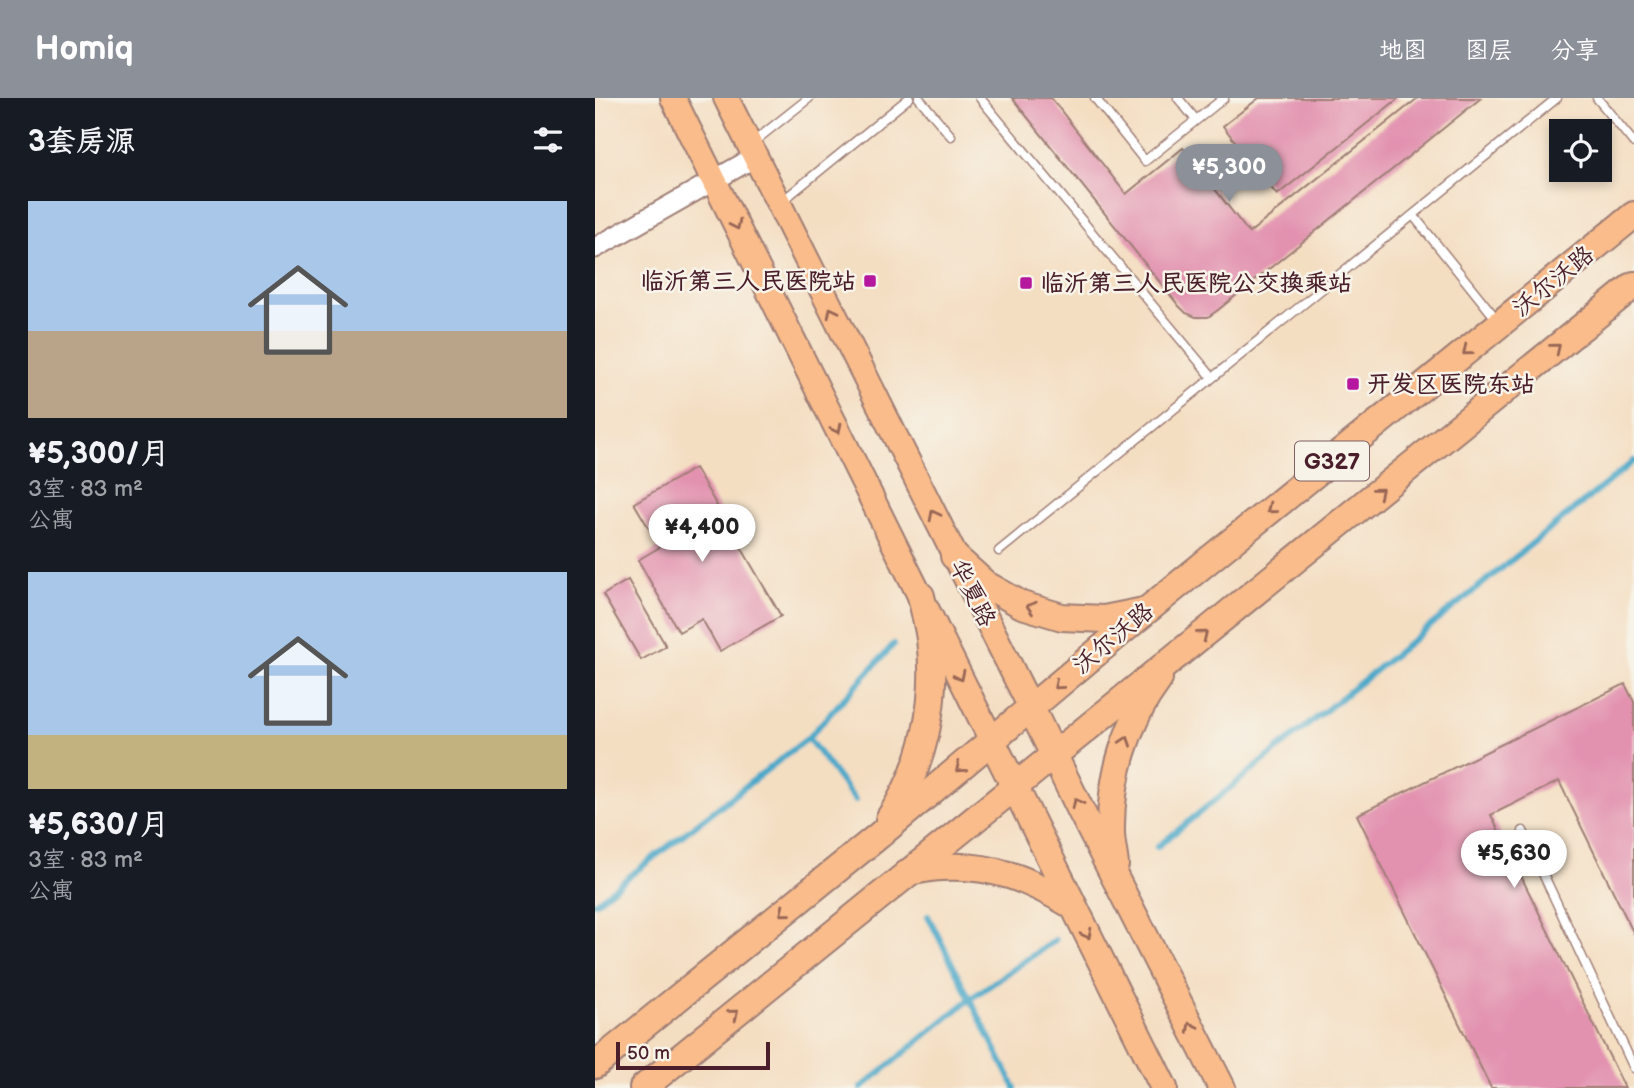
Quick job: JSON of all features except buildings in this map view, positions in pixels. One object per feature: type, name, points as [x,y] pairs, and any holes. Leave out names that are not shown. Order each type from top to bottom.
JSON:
[{"type":"highway","name":"沃尔沃路","points":[[595,1065],[877,837],[1146,611],[1634,215]]},
{"type":"highway","name":"G327","points":[[1054,755],[1634,285]]},
{"type":"highway","points":[[954,556],[985,584],[1022,605],[1062,617],[1104,619],[1146,611]]},
{"type":"highway","points":[[877,837],[909,783],[918,763],[929,722],[932,659],[921,596]]},
{"type":"highway","points":[[1117,880],[1111,833],[1114,785],[1126,739],[1147,696],[1175,658]]},
{"type":"highway","name":"华夏路","points":[[1031,708],[1222,1088]]},
{"type":"highway","name":"华夏路","points":[[992,741],[1164,1088]]},
{"type":"highway","points":[[643,1088],[1054,755]]},
{"type":"highway","points":[[908,872],[942,867],[977,868],[1011,875],[1043,888],[1073,906]]},
{"type":"main road","name":"华夏路","points":[[673,98],[992,741]]},
{"type":"main road","name":"华夏路","points":[[726,98],[1031,708]]},
{"type":"street","points":[[595,248],[714,181],[752,151]]},
{"type":"lane","points":[[752,151],[809,98]]},
{"type":"lane","points":[[778,204],[909,98]]},
{"type":"lane","points":[[919,98],[951,136]]},
{"type":"lane","points":[[980,98],[1212,377]]},
{"type":"lane","points":[[1095,98],[1145,160],[1224,98]]},
{"type":"lane","points":[[1178,98],[1196,120]]},
{"type":"lane","points":[[999,551],[1557,98]]},
{"type":"lane","points":[[1597,98],[1634,143]]},
{"type":"lane","points":[[1413,215],[1501,324]]},
{"type":"lane","points":[[1523,831],[1634,1068]]},
{"type":"waterway","points":[[1157,847],[1634,461]]},
{"type":"waterway","points":[[595,903],[808,738],[894,644]]},
{"type":"waterway","points":[[808,738],[855,800]]},
{"type":"waterway","points":[[928,916],[1015,1088]]},
{"type":"waterway","points":[[861,1088],[970,999],[1055,940]]},
{"type":"place","name":"临沂第三人民医院站","points":[[870,281]]},
{"type":"place","name":"临沂第三人民医院公交换乘站","points":[[1026,283]]},
{"type":"place","name":"开发区医院东站","points":[[1353,384]]}]
